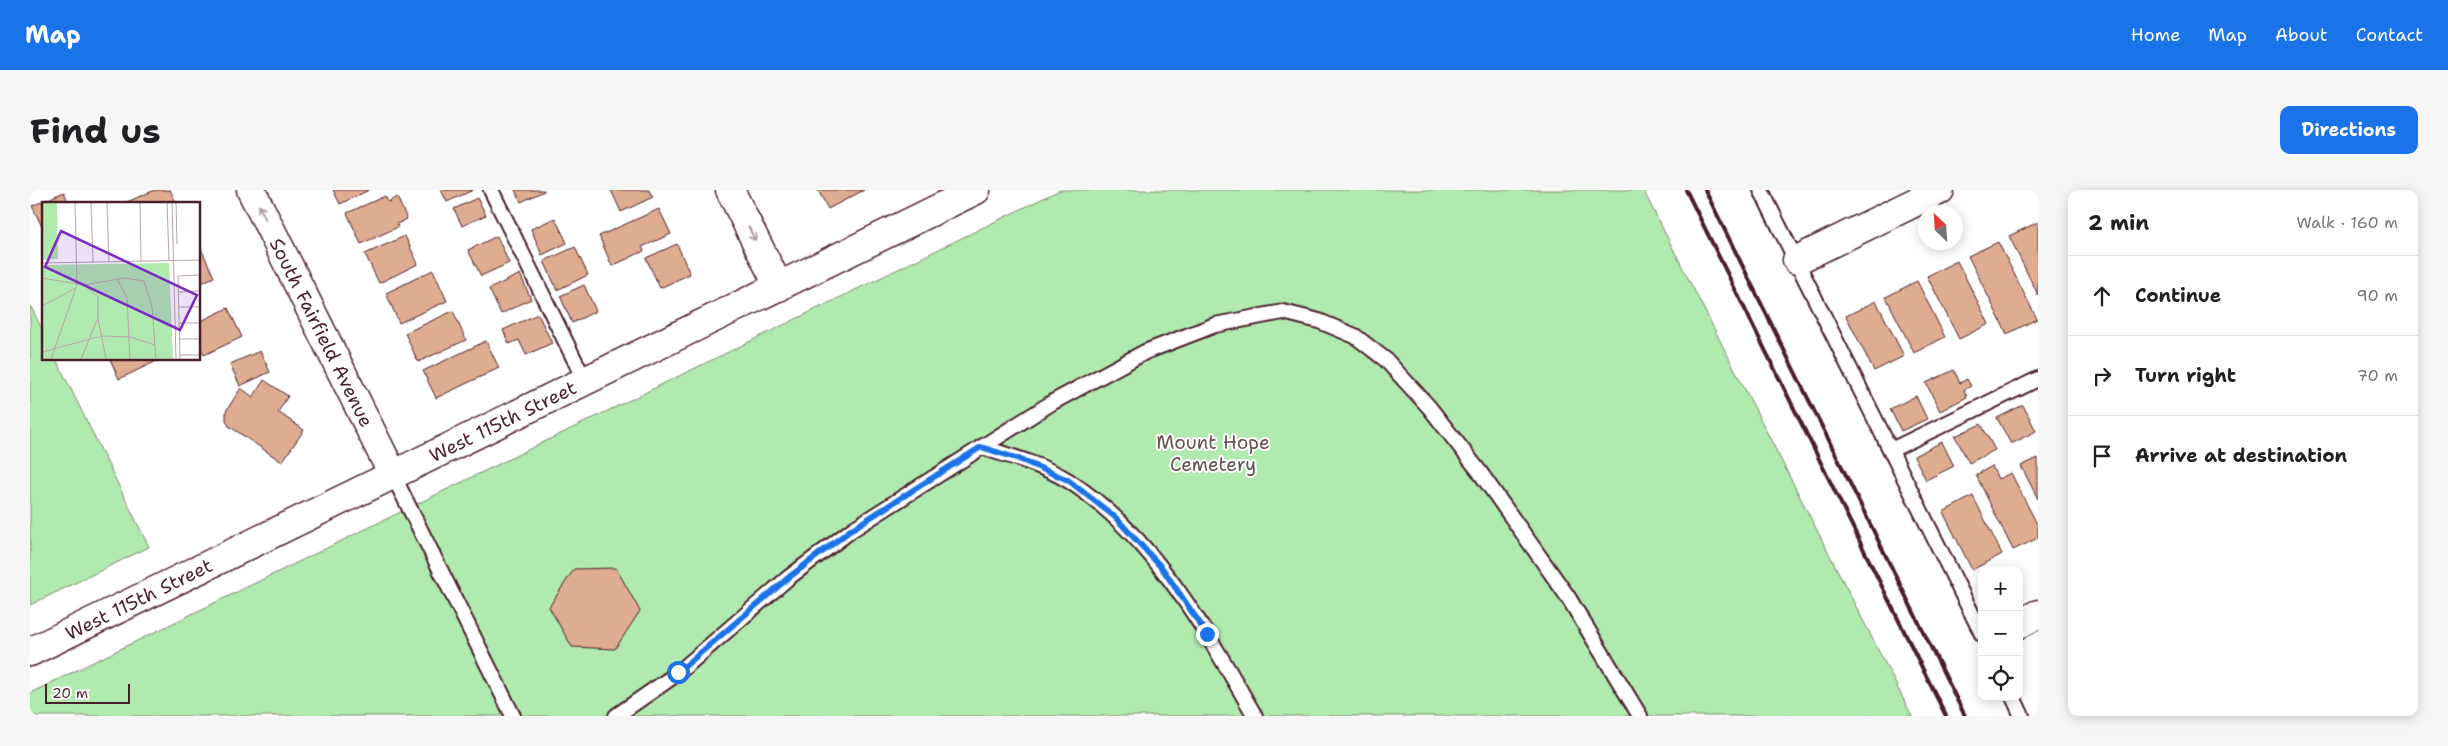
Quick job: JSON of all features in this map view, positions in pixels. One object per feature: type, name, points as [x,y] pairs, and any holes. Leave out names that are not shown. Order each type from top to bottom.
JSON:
[{"type":"street","name":"South Fairfield Avenue","points":[[251,190],[393,475]]},
{"type":"street","points":[[730,190],[778,287]]},
{"type":"street","name":"West 115th Street","points":[[30,652],[976,190]]},
{"type":"street","points":[[1797,260],[1940,190]]},
{"type":"street","points":[[2023,622],[2038,614]]},
{"type":"lane","points":[[491,190],[585,381]]},
{"type":"lane","points":[[1761,190],[1978,626]]},
{"type":"lane","points":[[616,716],[678,672],[788,578],[852,529],[1053,402],[1146,352],[1215,324],[1282,312],[1319,321],[1355,336],[1386,360],[1429,406],[1479,471],[1568,597],[1640,716]]},
{"type":"lane","points":[[1891,450],[2038,379]]},
{"type":"lane","points":[[981,447],[1019,459],[1068,480],[1115,517],[1162,568],[1207,634],[1256,716]]},
{"type":"lane","points":[[393,475],[513,716]]},
{"type":"lane","points":[[2015,701],[2022,716]]},
{"type":"green space","name":"Mount Hope Cemetery","points":[[1060,190],[1643,190],[1912,716],[30,716],[30,693]]},
{"type":"green space","points":[[30,305],[42,329],[42,360],[56,360],[149,547],[30,605]]},
{"type":"building","points":[[155,190],[170,190],[176,202],[127,202]]},
{"type":"building","points":[[333,190],[369,190],[340,204]]},
{"type":"building","points":[[441,190],[473,190],[447,202]]},
{"type":"building","points":[[515,190],[544,190],[544,191],[521,202]]},
{"type":"building","points":[[611,190],[649,190],[653,197],[621,212]]},
{"type":"building","points":[[818,190],[864,190],[828,209]]},
{"type":"building","points":[[64,192],[68,202],[42,202],[42,227],[32,206]]},
{"type":"building","points":[[385,196],[388,202],[397,197],[407,219],[397,224],[398,227],[361,244],[347,213]]},
{"type":"building","points":[[477,198],[486,215],[462,226],[454,209]]},
{"type":"building","points":[[659,209],[671,234],[642,247],[644,251],[612,266],[599,236]]},
{"type":"building","points":[[555,218],[567,243],[542,255],[531,229]]},
{"type":"building","points":[[2038,222],[2038,295],[2009,236]]},
{"type":"building","points":[[405,236],[418,264],[379,283],[365,254]]},
{"type":"building","points":[[497,236],[509,263],[481,276],[468,250]]},
{"type":"building","points":[[1998,242],[2037,319],[2007,334],[1968,256]]},
{"type":"building","points":[[677,244],[690,274],[660,288],[646,258]]},
{"type":"building","points":[[200,246],[214,277],[200,284]]},
{"type":"building","points":[[575,247],[588,275],[557,290],[544,261]]},
{"type":"building","points":[[1957,261],[1989,324],[1959,339],[1927,276]]},
{"type":"building","points":[[433,270],[447,301],[399,323],[386,293]]},
{"type":"building","points":[[520,274],[531,299],[501,314],[489,289]]},
{"type":"building","points":[[1917,281],[1945,337],[1914,353],[1886,297]]},
{"type":"building","points":[[584,285],[596,311],[572,323],[560,296]]},
{"type":"building","points":[[1876,301],[1904,356],[1874,371],[1846,316]]},
{"type":"building","points":[[228,308],[242,337],[204,355],[200,346],[200,322]]},
{"type":"building","points":[[453,311],[466,340],[418,362],[405,333]]},
{"type":"building","points":[[538,314],[552,343],[526,355],[519,340],[509,344],[503,330]]},
{"type":"building","points":[[486,341],[499,368],[436,398],[423,371]]},
{"type":"building","points":[[260,351],[270,372],[240,386],[230,364]]},
{"type":"building","points":[[110,360],[159,360],[119,379]]},
{"type":"building","points":[[1954,370],[1960,383],[1967,379],[1971,386],[1964,390],[1967,397],[1940,411],[1926,383]]},
{"type":"building","points":[[264,380],[288,396],[278,412],[304,430],[282,462],[229,426],[226,420],[226,411],[241,388],[253,397]]},
{"type":"building","points":[[1916,396],[1927,419],[1901,431],[1890,409]]},
{"type":"building","points":[[2023,405],[2036,431],[2011,444],[1997,418]]},
{"type":"building","points":[[1981,424],[1995,450],[1969,463],[1955,436]]},
{"type":"building","points":[[1942,442],[1954,466],[1926,480],[1914,456]]},
{"type":"building","points":[[2038,458],[2038,499],[2021,466]]},
{"type":"building","points":[[1992,466],[1998,479],[2011,473],[2038,526],[2038,538],[2013,550],[1976,475]]},
{"type":"building","points":[[1973,496],[2002,554],[1972,570],[1943,512]]},
{"type":"building","points":[[616,568],[640,611],[615,649],[572,647],[549,607],[574,569]]},
{"type":"railway","points":[[1686,190],[1946,716]]},
{"type":"railway","points":[[1705,190],[1965,716]]},
{"type":"route","points":[[678,672],[730,630],[788,578],[852,529],[981,447],[1019,459],[1068,480],[1115,517],[1162,568],[1207,634]]}]
